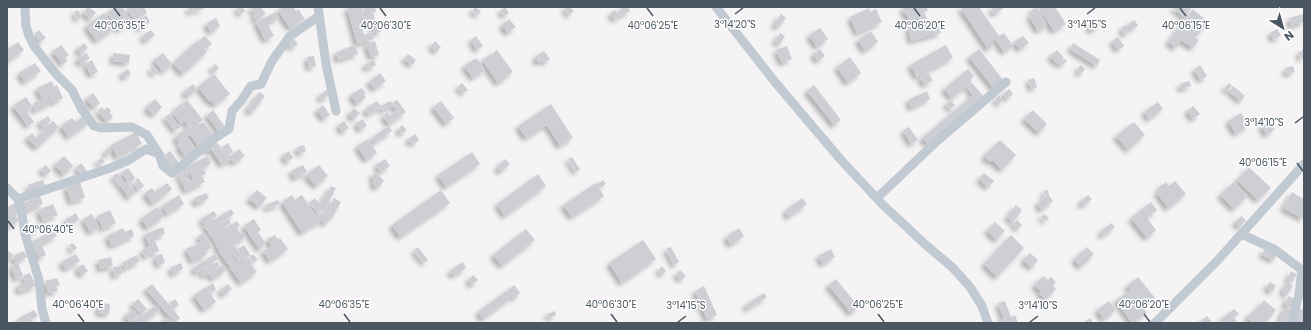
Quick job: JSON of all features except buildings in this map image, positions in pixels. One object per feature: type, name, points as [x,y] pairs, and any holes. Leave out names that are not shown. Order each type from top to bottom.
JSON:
[{"type":"street","points":[[25,7],[26,26],[34,46],[56,74],[72,90],[81,108],[94,126],[101,128],[132,127],[147,135],[159,154],[163,166],[172,173],[212,140],[229,129],[232,111],[251,86],[261,84],[272,62],[290,36],[318,11]]},
{"type":"street","points":[[716,7],[775,82],[841,160],[877,198],[927,246],[952,267],[970,287],[982,306],[988,323]]},
{"type":"street","points":[[318,11],[326,64],[336,112]]},
{"type":"street","points":[[877,198],[937,141],[1006,82]]},
{"type":"street","points":[[18,199],[110,168],[129,160],[146,148],[159,154]]},
{"type":"street","points":[[1155,323],[1208,270],[1304,164]]},
{"type":"street","points":[[7,188],[18,199],[26,234],[40,280],[42,309],[46,323]]},
{"type":"street","points":[[1241,234],[1274,249],[1303,269],[1292,323]]}]
